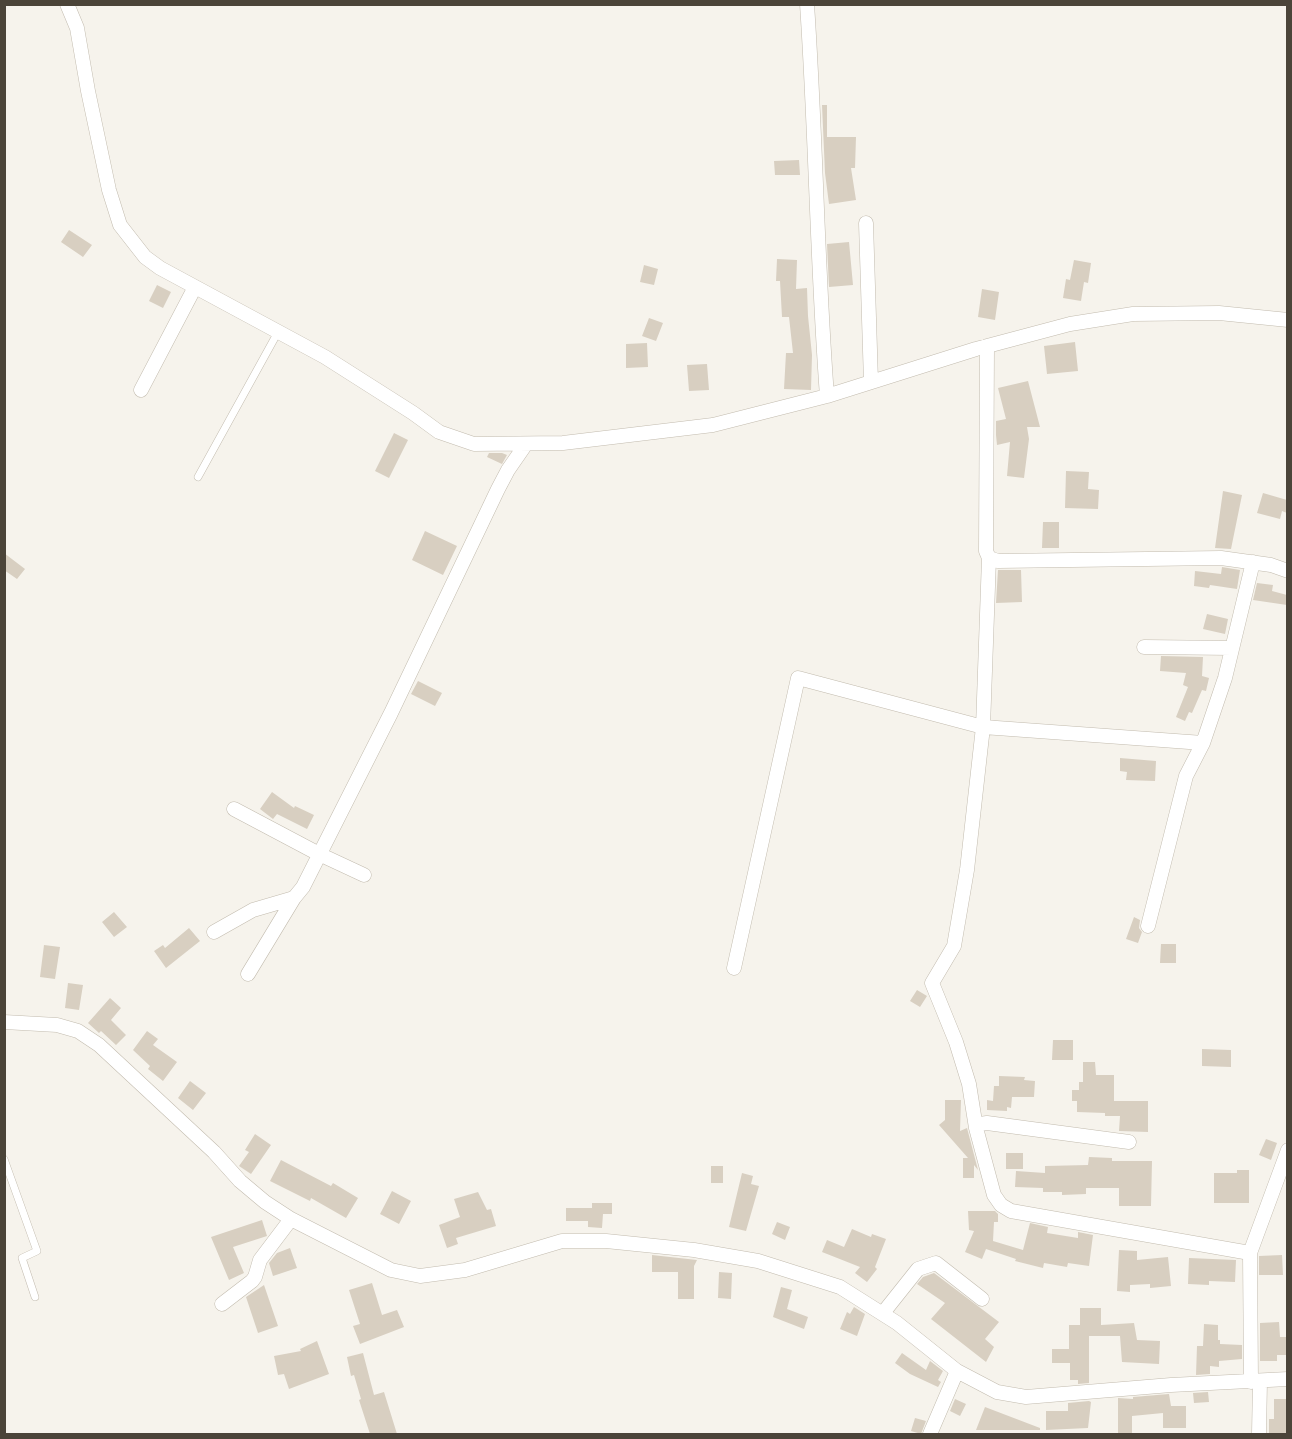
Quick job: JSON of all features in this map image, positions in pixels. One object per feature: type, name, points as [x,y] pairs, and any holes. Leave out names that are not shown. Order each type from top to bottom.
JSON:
[{"type":"street","points":[[67,4],[77,28],[109,190],[120,225],[145,257],[325,357],[439,432],[474,444],[581,441],[713,425],[827,396],[987,346],[1070,324],[1133,314],[1219,313],[1287,320]]},
{"type":"street","points":[[807,4],[813,89],[814,179],[827,396]]},
{"type":"street","points":[[866,223],[871,382]]},
{"type":"street","points":[[141,390],[195,286]]},
{"type":"street","points":[[987,346],[986,551],[989,558],[983,727],[967,870],[954,946],[932,983],[956,1042],[969,1084],[976,1128],[994,1195],[1001,1205],[1011,1211],[1250,1253]]},
{"type":"street","points":[[248,974],[303,887],[391,713],[498,489],[526,444]]},
{"type":"street","points":[[989,558],[998,561],[1221,558],[1271,565],[1287,571]]},
{"type":"street","points":[[1149,926],[1186,776],[1190,764],[1203,743],[1226,678],[1252,562]]},
{"type":"street","points":[[1144,647],[1232,648]]},
{"type":"street","points":[[734,968],[798,678],[983,727],[1203,743]]},
{"type":"street","points":[[234,809],[364,875]]},
{"type":"street","points":[[214,932],[253,910],[294,898]]},
{"type":"street","points":[[4,1022],[57,1025],[78,1031],[99,1045],[214,1152],[240,1181],[265,1202],[291,1219],[391,1270],[420,1276],[465,1270],[562,1241],[606,1241],[694,1250],[758,1261],[840,1287],[883,1313],[957,1371],[997,1392],[1026,1397],[1171,1385],[1287,1379]]},
{"type":"street","points":[[976,1128],[980,1124],[987,1123],[1129,1142]]},
{"type":"street","points":[[1259,1434],[1250,1253],[1287,1150]]},
{"type":"street","points":[[222,1304],[252,1281],[260,1260],[291,1219]]},
{"type":"street","points":[[883,1313],[918,1269],[936,1263],[982,1299]]},
{"type":"street","points":[[930,1434],[957,1371]]},
{"type":"lane","points":[[198,477],[279,332]]},
{"type":"lane","points":[[4,1159],[37,1251],[22,1258],[35,1297]]},
{"type":"building","points":[[822,105],[827,105],[827,137],[856,137],[855,168],[851,168],[856,200],[829,204],[825,173]]},
{"type":"building","points":[[799,160],[800,175],[775,175],[774,161]]},
{"type":"building","points":[[69,230],[92,245],[83,257],[61,242]]},
{"type":"building","points":[[849,242],[853,285],[829,287],[827,244]]},
{"type":"building","points":[[777,259],[797,260],[796,289],[807,288],[812,355],[811,390],[784,389],[786,353],[793,353],[789,317],[782,317],[780,281],[776,281]]},
{"type":"building","points":[[1074,260],[1091,263],[1088,283],[1084,282],[1081,301],[1063,298],[1066,279],[1070,280]]},
{"type":"building","points":[[644,265],[658,269],[654,285],[640,282]]},
{"type":"building","points":[[157,285],[171,292],[163,308],[149,301]]},
{"type":"building","points":[[982,289],[999,292],[995,320],[978,317]]},
{"type":"building","points":[[649,318],[663,323],[656,341],[642,336]]},
{"type":"building","points":[[1075,342],[1078,371],[1047,374],[1044,346]]},
{"type":"building","points":[[647,343],[648,367],[626,368],[626,344]]},
{"type":"building","points":[[707,364],[709,390],[689,391],[687,365]]},
{"type":"building","points":[[1028,381],[1040,427],[1027,427],[1029,439],[1024,478],[1007,476],[1010,442],[997,445],[996,421],[1006,419],[998,388]]},
{"type":"building","points":[[394,433],[408,440],[389,478],[375,471]]},
{"type":"building","points":[[489,453],[507,455],[502,464],[487,457]]},
{"type":"building","points":[[1066,471],[1089,472],[1088,489],[1099,490],[1098,509],[1065,508]]},
{"type":"building","points":[[1223,491],[1242,495],[1231,549],[1215,548]]},
{"type":"building","points":[[1263,493],[1287,500],[1287,513],[1282,511],[1280,519],[1257,513]]},
{"type":"building","points":[[1043,522],[1059,522],[1059,548],[1042,548]]},
{"type":"building","points":[[425,531],[457,546],[443,575],[412,560]]},
{"type":"building","points":[[4,553],[25,569],[17,579],[4,570]]},
{"type":"building","points":[[1222,567],[1240,570],[1237,589],[1210,585],[1209,588],[1194,586],[1195,571],[1221,574]]},
{"type":"building","points":[[998,570],[1021,570],[1022,602],[996,603]]},
{"type":"building","points":[[1257,583],[1273,585],[1272,591],[1287,595],[1287,605],[1253,600]]},
{"type":"building","points":[[1207,614],[1228,619],[1225,634],[1203,629]]},
{"type":"building","points":[[1161,656],[1203,657],[1202,676],[1209,678],[1206,691],[1202,690],[1192,713],[1189,712],[1185,721],[1176,717],[1188,687],[1183,685],[1186,673],[1160,671]]},
{"type":"building","points":[[418,681],[442,693],[435,706],[411,694]]},
{"type":"building","points":[[1120,758],[1156,761],[1155,781],[1126,780],[1127,772],[1120,771]]},
{"type":"building","points":[[272,792],[294,808],[295,806],[314,815],[307,829],[277,814],[273,819],[260,809]]},
{"type":"building","points":[[114,912],[127,927],[114,937],[102,922]]},
{"type":"building","points":[[1134,917],[1140,920],[1139,928],[1142,932],[1138,943],[1126,939]]},
{"type":"building","points":[[189,928],[200,941],[166,968],[154,951],[163,945],[165,948]]},
{"type":"building","points":[[1161,944],[1176,944],[1176,963],[1160,963]]},
{"type":"building","points":[[44,945],[60,947],[55,979],[40,977]]},
{"type":"building","points":[[68,983],[83,985],[79,1010],[65,1008]]},
{"type":"building","points":[[917,990],[927,996],[920,1007],[910,1001]]},
{"type":"building","points":[[110,998],[121,1008],[111,1020],[126,1035],[116,1045],[88,1023]]},
{"type":"building","points":[[147,1031],[158,1039],[153,1045],[177,1062],[163,1081],[148,1069],[150,1066],[133,1050]]},
{"type":"building","points":[[1053,1040],[1073,1040],[1073,1060],[1052,1060]]},
{"type":"building","points":[[1202,1049],[1231,1050],[1231,1067],[1202,1066]]},
{"type":"building","points":[[1083,1062],[1095,1062],[1096,1075],[1114,1075],[1114,1101],[1148,1101],[1148,1132],[1119,1131],[1120,1116],[1077,1112],[1077,1101],[1072,1101],[1072,1090],[1079,1090],[1079,1082],[1083,1082]]},
{"type":"building","points":[[999,1076],[1025,1077],[1024,1080],[1035,1081],[1034,1097],[1012,1097],[1011,1108],[1007,1107],[1007,1111],[987,1110],[987,1100],[993,1101],[994,1086],[999,1086]]},
{"type":"building","points":[[190,1081],[206,1093],[193,1110],[178,1098]]},
{"type":"building","points":[[945,1100],[961,1100],[960,1131],[967,1128],[978,1170],[974,1165],[974,1178],[963,1178],[963,1158],[968,1158],[939,1125],[945,1120]]},
{"type":"building","points":[[255,1134],[271,1145],[251,1174],[239,1166],[249,1152],[245,1150]]},
{"type":"building","points":[[1266,1139],[1277,1143],[1271,1160],[1259,1155]]},
{"type":"building","points":[[1006,1153],[1023,1153],[1023,1169],[1006,1169]]},
{"type":"building","points":[[1089,1157],[1112,1158],[1112,1161],[1152,1161],[1151,1206],[1119,1206],[1119,1188],[1086,1188],[1086,1194],[1062,1195],[1062,1192],[1043,1192],[1043,1188],[1015,1187],[1016,1171],[1045,1173],[1045,1166],[1088,1165]]},
{"type":"building","points":[[281,1160],[331,1186],[333,1183],[358,1198],[346,1218],[311,1198],[310,1201],[270,1181]]},
{"type":"building","points":[[711,1166],[723,1166],[723,1183],[711,1183]]},
{"type":"building","points":[[1237,1170],[1249,1170],[1249,1203],[1214,1203],[1214,1173],[1237,1173]]},
{"type":"building","points":[[742,1173],[753,1176],[751,1184],[759,1186],[746,1231],[729,1227]]},
{"type":"building","points":[[392,1191],[411,1201],[399,1224],[380,1214]]},
{"type":"building","points":[[478,1192],[487,1210],[491,1209],[496,1226],[456,1238],[458,1244],[447,1248],[439,1225],[460,1217],[454,1199]]},
{"type":"building","points":[[592,1203],[612,1203],[612,1214],[603,1214],[602,1228],[588,1227],[588,1221],[566,1221],[566,1208],[592,1208]]},
{"type":"building","points":[[968,1211],[995,1211],[998,1214],[998,1222],[994,1222],[993,1241],[1023,1250],[1030,1223],[1048,1227],[1047,1233],[1078,1238],[1078,1232],[1093,1235],[1089,1266],[1068,1263],[1067,1267],[1044,1263],[1043,1268],[1015,1261],[1016,1259],[986,1249],[982,1259],[965,1252],[974,1231],[969,1230]]},
{"type":"building","points":[[262,1220],[267,1236],[233,1247],[244,1273],[229,1280],[211,1237]]},
{"type":"building","points":[[777,1222],[790,1227],[785,1240],[772,1234]]},
{"type":"building","points":[[852,1229],[871,1237],[872,1234],[886,1239],[875,1267],[877,1269],[867,1282],[855,1273],[860,1267],[822,1252],[827,1240],[844,1247]]},
{"type":"building","points":[[290,1248],[297,1268],[273,1276],[269,1263],[277,1253]]},
{"type":"building","points":[[1119,1250],[1137,1251],[1137,1260],[1168,1257],[1171,1286],[1150,1288],[1150,1284],[1130,1285],[1130,1292],[1117,1291]]},
{"type":"building","points":[[652,1255],[697,1260],[694,1266],[694,1299],[678,1299],[678,1272],[652,1272]]},
{"type":"building","points":[[1282,1255],[1283,1275],[1259,1275],[1259,1256]]},
{"type":"building","points":[[1189,1258],[1236,1260],[1235,1282],[1209,1281],[1209,1285],[1188,1284]]},
{"type":"building","points":[[719,1272],[732,1273],[731,1299],[718,1298]]},
{"type":"building","points":[[934,1273],[999,1322],[985,1339],[994,1347],[986,1362],[931,1319],[945,1303],[917,1284],[923,1277]]},
{"type":"building","points":[[372,1283],[382,1315],[397,1310],[404,1327],[360,1344],[353,1326],[360,1324],[349,1290]]},
{"type":"building","points":[[264,1285],[278,1326],[258,1333],[246,1297]]},
{"type":"building","points":[[781,1287],[792,1290],[787,1309],[808,1317],[804,1329],[773,1317]]},
{"type":"building","points":[[854,1307],[865,1314],[857,1336],[840,1329],[847,1312],[850,1314]]},
{"type":"building","points":[[1080,1308],[1101,1308],[1101,1325],[1134,1323],[1137,1340],[1160,1341],[1159,1364],[1122,1362],[1120,1336],[1089,1336],[1089,1383],[1078,1384],[1078,1380],[1070,1380],[1070,1363],[1052,1363],[1052,1349],[1069,1349],[1069,1325],[1080,1325]]},
{"type":"building","points":[[1279,1322],[1280,1337],[1287,1337],[1287,1355],[1277,1355],[1277,1361],[1260,1361],[1260,1323]]},
{"type":"building","points":[[1204,1324],[1218,1325],[1220,1344],[1242,1345],[1242,1359],[1219,1361],[1219,1367],[1210,1366],[1210,1374],[1196,1375],[1197,1346],[1203,1346]]},
{"type":"building","points":[[317,1341],[329,1374],[289,1389],[284,1374],[278,1375],[274,1356],[301,1351],[300,1349]]},
{"type":"building","points":[[363,1353],[374,1395],[384,1392],[397,1434],[370,1434],[347,1357]]},
{"type":"building","points":[[902,1353],[926,1370],[930,1361],[943,1371],[938,1380],[941,1382],[938,1387],[910,1374],[895,1363]]},
{"type":"building","points":[[1208,1392],[1209,1402],[1194,1403],[1193,1393]]},
{"type":"building","points":[[1169,1394],[1171,1406],[1186,1406],[1186,1428],[1163,1428],[1163,1413],[1132,1416],[1132,1434],[1118,1434],[1118,1398],[1133,1399],[1133,1397]]},
{"type":"building","points":[[955,1399],[966,1404],[960,1416],[950,1411]]},
{"type":"building","points":[[1274,1399],[1287,1399],[1287,1434],[1269,1434],[1269,1419],[1274,1419]]},
{"type":"building","points":[[1091,1402],[1088,1428],[1046,1430],[1046,1411],[1068,1411],[1068,1403]]},
{"type":"building","points":[[985,1407],[1040,1428],[1040,1430],[976,1430]]},
{"type":"building","points":[[915,1418],[926,1421],[921,1434],[911,1431]]}]
